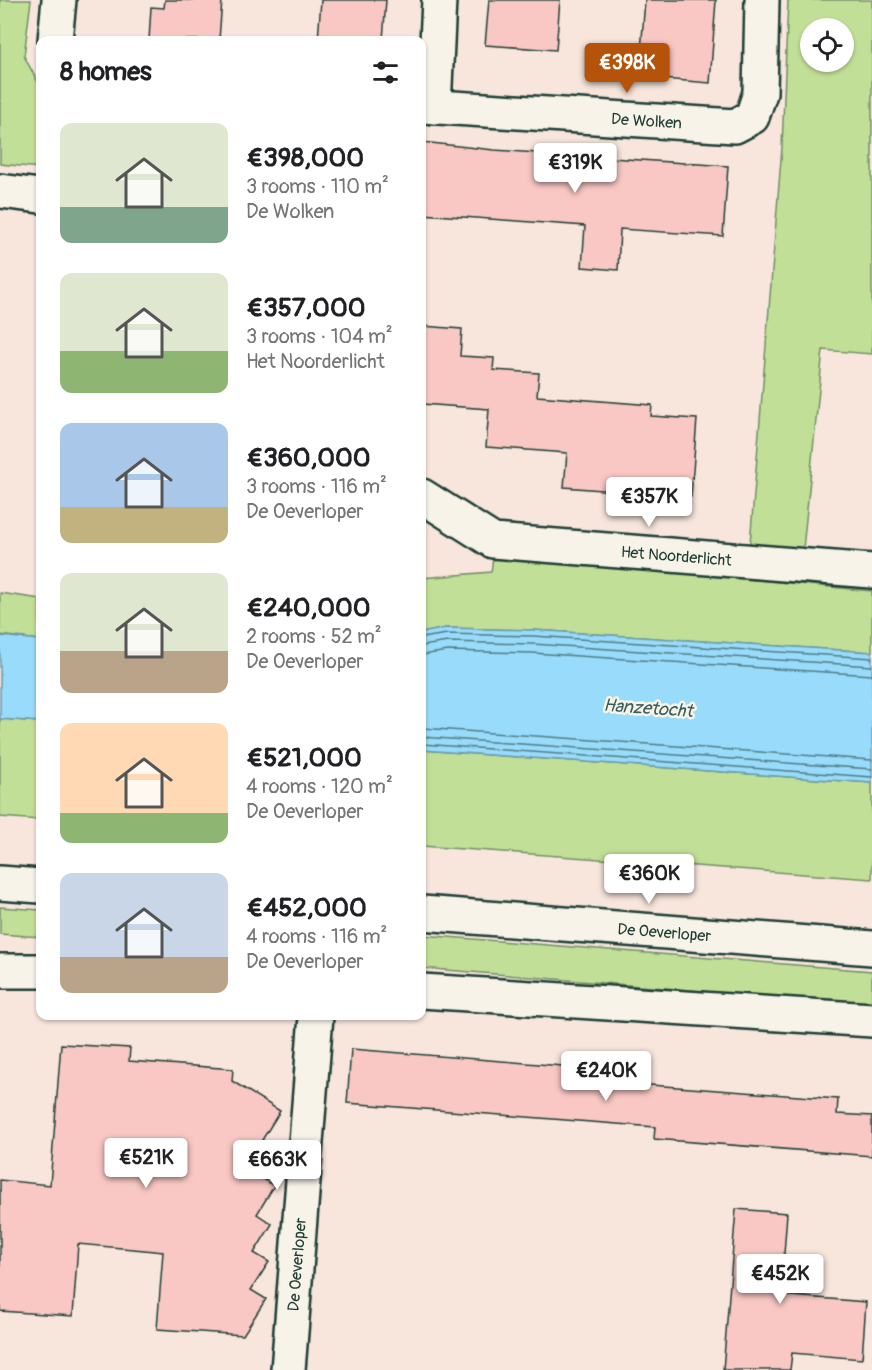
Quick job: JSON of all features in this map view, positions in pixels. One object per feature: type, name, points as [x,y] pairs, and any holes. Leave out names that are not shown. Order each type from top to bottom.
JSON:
[{"type":"street","points":[[55,36],[58,0]]},
{"type":"street","points":[[428,106],[439,0]]},
{"type":"street","name":"De Wolken","points":[[428,106],[735,126],[752,117],[760,93],[762,0]]},
{"type":"street","points":[[0,191],[36,196]]},
{"type":"street","name":"Het Noorderlicht","points":[[426,499],[493,541],[872,571]]},
{"type":"street","points":[[0,883],[36,886]]},
{"type":"street","name":"De Oeverloper","points":[[426,913],[872,948]]},
{"type":"street","points":[[0,971],[36,971]]},
{"type":"street","points":[[426,991],[872,1020]]},
{"type":"street","name":"De Oeverloper","points":[[288,1370],[316,1020]]},
{"type":"green space","points":[[0,0],[31,0],[24,56],[36,78],[36,168],[0,164]]},
{"type":"green space","points":[[788,0],[872,0],[872,354],[823,350],[803,549],[750,544],[782,147]]},
{"type":"green space","points":[[494,550],[529,558],[872,591],[872,652],[533,630],[446,628],[426,632],[426,578],[491,572]]},
{"type":"green space","points":[[0,593],[36,598],[36,640],[0,635]]},
{"type":"green space","points":[[0,719],[36,722],[36,820],[0,817]]},
{"type":"green space","points":[[426,750],[872,783],[872,879],[426,846]]},
{"type":"green space","points":[[0,907],[36,910],[36,937],[0,934]]},
{"type":"green space","points":[[426,935],[872,971],[872,1005],[426,968]]},
{"type":"water","name":"Hanzetocht","points":[[446,628],[533,630],[872,652],[872,783],[426,750],[426,632]]},
{"type":"water","points":[[0,636],[36,640],[36,722],[0,719]]},
{"type":"building","points":[[165,0],[222,0],[219,36],[149,36],[151,7],[164,8]]},
{"type":"building","points":[[321,0],[386,0],[383,36],[318,36]]},
{"type":"building","points":[[489,0],[560,0],[556,50],[485,45]]},
{"type":"building","points":[[645,0],[716,0],[710,83],[639,77]]},
{"type":"building","points":[[426,142],[494,150],[728,166],[723,236],[620,229],[618,270],[582,267],[585,226],[426,214]]},
{"type":"building","points":[[426,326],[462,329],[460,356],[494,358],[493,370],[539,373],[537,396],[652,405],[651,416],[697,419],[691,497],[564,487],[567,453],[486,447],[489,409],[426,404]]},
{"type":"building","points":[[61,1044],[130,1048],[129,1061],[233,1069],[232,1081],[280,1111],[262,1140],[277,1149],[260,1177],[274,1186],[257,1214],[272,1224],[254,1253],[269,1262],[251,1290],[266,1299],[243,1335],[157,1329],[163,1252],[144,1250],[78,1244],[73,1316],[0,1311],[0,1180],[50,1185]]},
{"type":"building","points":[[351,1049],[638,1072],[637,1084],[838,1099],[837,1114],[872,1116],[872,1156],[654,1139],[655,1127],[347,1103]]},
{"type":"building","points":[[736,1209],[787,1213],[781,1295],[866,1302],[862,1359],[792,1353],[790,1370],[723,1370]]}]
